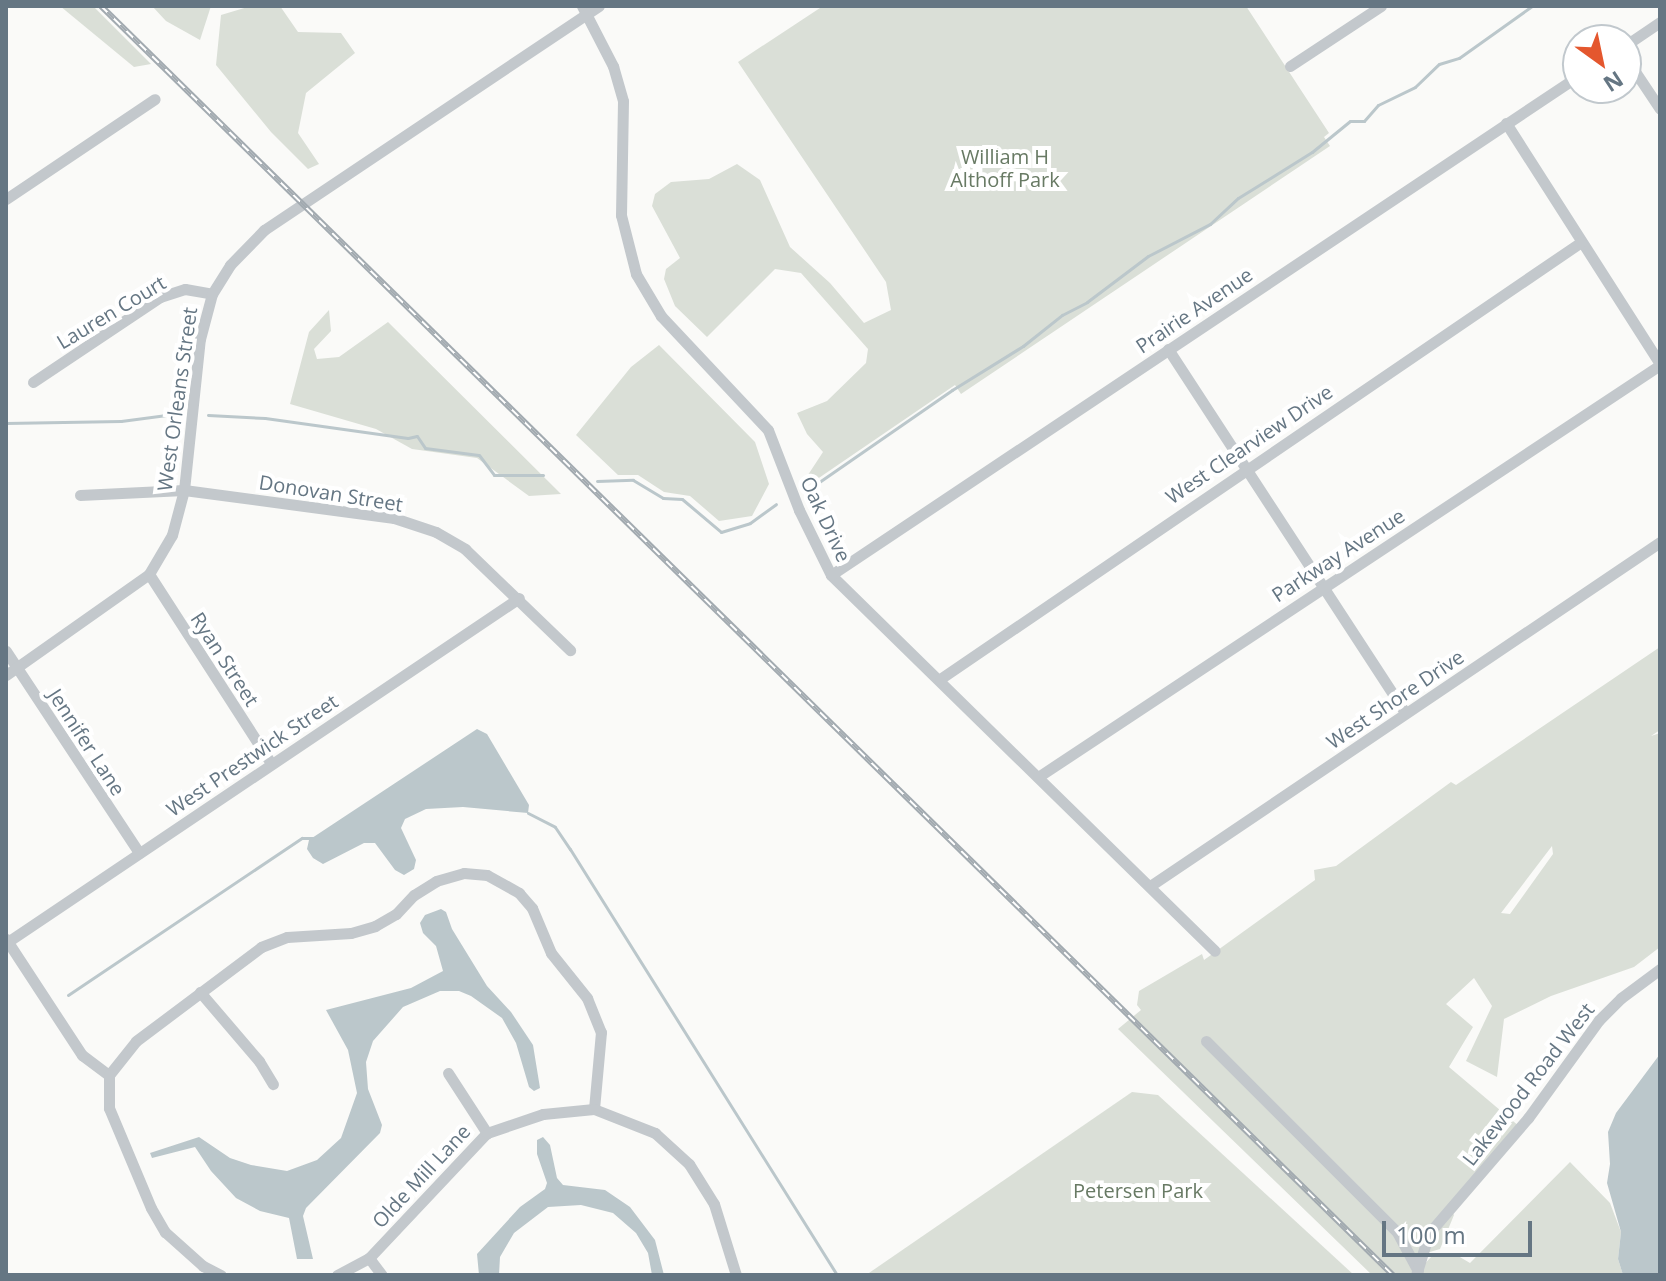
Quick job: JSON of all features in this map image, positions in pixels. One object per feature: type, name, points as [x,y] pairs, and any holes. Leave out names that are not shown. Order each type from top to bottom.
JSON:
[{"type":"street","name":"West Orleans Street","points":[[11,671],[149,574],[172,535],[184,490],[200,339],[212,294],[230,265],[264,230],[585,10],[599,6]]},
{"type":"street","points":[[1290,66],[1381,6]]},
{"type":"street","name":"Oak Drive","points":[[585,10],[613,66],[623,101],[621,215],[636,274],[661,316],[768,430],[799,510],[831,575],[1215,951]]},
{"type":"street","points":[[1642,34],[1660,22]]},
{"type":"street","points":[[1642,82],[1660,109]]},
{"type":"street","name":"Prairie Avenue","points":[[831,575],[1562,86]]},
{"type":"street","points":[[6,199],[155,99]]},
{"type":"street","points":[[1506,123],[1660,364]]},
{"type":"street","name":"West Clearview Drive","points":[[940,679],[1581,242]]},
{"type":"street","name":"Lauren Court","points":[[33,382],[160,297],[185,289],[212,294]]},
{"type":"street","points":[[1168,349],[1325,585],[1405,713]]},
{"type":"street","name":"Parkway Avenue","points":[[1038,777],[1660,364]]},
{"type":"street","name":"Donovan Street","points":[[80,495],[184,490],[394,518],[422,527],[465,549],[570,650]]},
{"type":"street","name":"West Shore Drive","points":[[1150,886],[1660,542]]},
{"type":"street","name":"Ryan Street","points":[[149,574],[271,763]]},
{"type":"street","name":"West Prestwick Street","points":[[7,941],[519,598]]},
{"type":"street","name":"Jennifer Lane","points":[[6,651],[11,671],[139,853]]},
{"type":"street","points":[[221,1275],[203,1266],[165,1232],[151,1208],[109,1108],[109,1075],[136,1041],[261,947],[287,937],[351,933],[375,926],[396,914],[414,895],[436,881],[464,873],[487,875],[519,893],[532,908],[551,953],[587,998],[601,1032],[594,1109]]},
{"type":"street","points":[[7,941],[82,1055],[109,1075]]},
{"type":"street","name":"Lakewood Road West","points":[[1417,1273],[1429,1233],[1528,1118],[1599,1020],[1621,998],[1660,969]]},
{"type":"street","points":[[200,992],[259,1061],[273,1084]]},
{"type":"street","points":[[1206,1041],[1397,1232],[1417,1273]]},
{"type":"street","points":[[448,1073],[487,1133]]},
{"type":"street","name":"Olde Mill Lane","points":[[337,1275],[369,1258],[487,1133],[543,1114],[594,1109],[655,1133],[689,1164],[714,1204],[736,1275]]},
{"type":"street","points":[[369,1258],[382,1275]]},
{"type":"green space","points":[[60,6],[93,6],[151,64],[134,67]]},
{"type":"green space","points":[[152,6],[211,6],[200,40],[166,21]]},
{"type":"green space","points":[[251,6],[280,6],[298,32],[341,33],[355,53],[306,93],[298,133],[319,164],[308,169],[271,132],[216,65],[221,15]]},
{"type":"green space","name":"William H Althoff Park","points":[[823,6],[1246,6],[1329,133],[1324,137],[1330,146],[961,394],[955,385],[810,484],[804,481],[823,452],[807,434],[797,413],[827,401],[866,363],[868,349],[801,273],[775,269],[707,337],[675,306],[664,279],[666,269],[680,258],[652,206],[655,194],[671,182],[709,179],[737,164],[760,180],[790,247],[830,283],[864,323],[891,310],[886,282],[738,62]]},
{"type":"green space","points":[[329,310],[331,331],[314,349],[317,359],[339,357],[388,322],[561,494],[529,496],[477,458],[412,449],[376,429],[290,404],[309,332]]},
{"type":"green space","points":[[659,345],[755,442],[769,484],[752,516],[719,521],[690,496],[664,492],[638,475],[618,475],[576,435],[631,367]]},
{"type":"green space","points":[[1660,647],[1660,730],[1651,736],[1660,733],[1660,947],[1634,967],[1551,996],[1504,1019],[1497,1077],[1466,1061],[1492,1006],[1474,978],[1446,1004],[1473,1027],[1449,1067],[1520,1127],[1450,1208],[1454,1215],[1440,1249],[1423,1254],[1420,1269],[1431,1257],[1453,1253],[1470,1263],[1570,1162],[1610,1203],[1621,1232],[1618,1259],[1623,1275],[1372,1275],[1118,1029],[1141,1010],[1137,1005],[1139,991],[1202,954],[1204,960],[1315,880],[1314,870],[1336,866],[1451,782],[1456,785]],"holes":[[[1552,846],[1553,854],[1510,914],[1501,913]]]},
{"type":"green space","name":"Petersen Park","points":[[1132,1092],[1158,1095],[1354,1275],[866,1275]]},
{"type":"shaded area","points":[[477,729],[487,734],[529,805],[528,813],[463,807],[426,809],[405,819],[401,828],[416,860],[414,869],[404,875],[395,870],[375,843],[364,843],[323,864],[313,858],[307,849],[309,840]]},
{"type":"shaded area","points":[[441,909],[446,912],[452,929],[487,986],[511,1012],[533,1045],[540,1088],[534,1091],[529,1087],[516,1043],[502,1018],[471,996],[459,991],[440,991],[403,1007],[373,1041],[366,1062],[368,1089],[382,1125],[380,1133],[306,1208],[303,1216],[313,1259],[297,1259],[289,1218],[260,1211],[236,1198],[211,1171],[195,1147],[152,1158],[150,1153],[199,1137],[230,1158],[251,1165],[287,1171],[317,1160],[341,1138],[357,1093],[348,1050],[326,1010],[411,988],[443,971],[436,946],[423,933],[420,923],[425,915]]},
{"type":"shaded area","points":[[1660,1054],[1660,1275],[1623,1275],[1618,1259],[1621,1232],[1607,1183],[1610,1164],[1608,1132],[1616,1113]]},
{"type":"shaded area","points":[[543,1137],[550,1145],[557,1178],[563,1185],[605,1190],[630,1207],[655,1240],[664,1275],[652,1275],[648,1253],[636,1233],[613,1213],[581,1205],[548,1207],[514,1233],[500,1257],[499,1275],[479,1275],[477,1254],[520,1207],[545,1189],[547,1183],[537,1154],[537,1140]]},
{"type":"waterway","points":[[809,489],[952,390],[1023,346],[1148,256],[1210,224],[1238,198],[1312,152],[1350,121],[1364,121],[1378,105],[1415,87],[1439,64],[1459,58],[1532,6]]},
{"type":"waterway","points":[[6,423],[121,421],[181,413]]},
{"type":"waterway","points":[[208,415],[265,418],[408,438],[417,436],[425,448],[479,455],[494,475],[543,475]]},
{"type":"waterway","points":[[597,481],[633,480],[663,498],[682,499],[721,532],[750,523],[776,504]]},
{"type":"waterway","points":[[528,813],[555,827],[570,849],[837,1275]]},
{"type":"waterway","points":[[68,995],[302,838],[313,838]]},
{"type":"railway","points":[[101,6],[1393,1275]]}]
